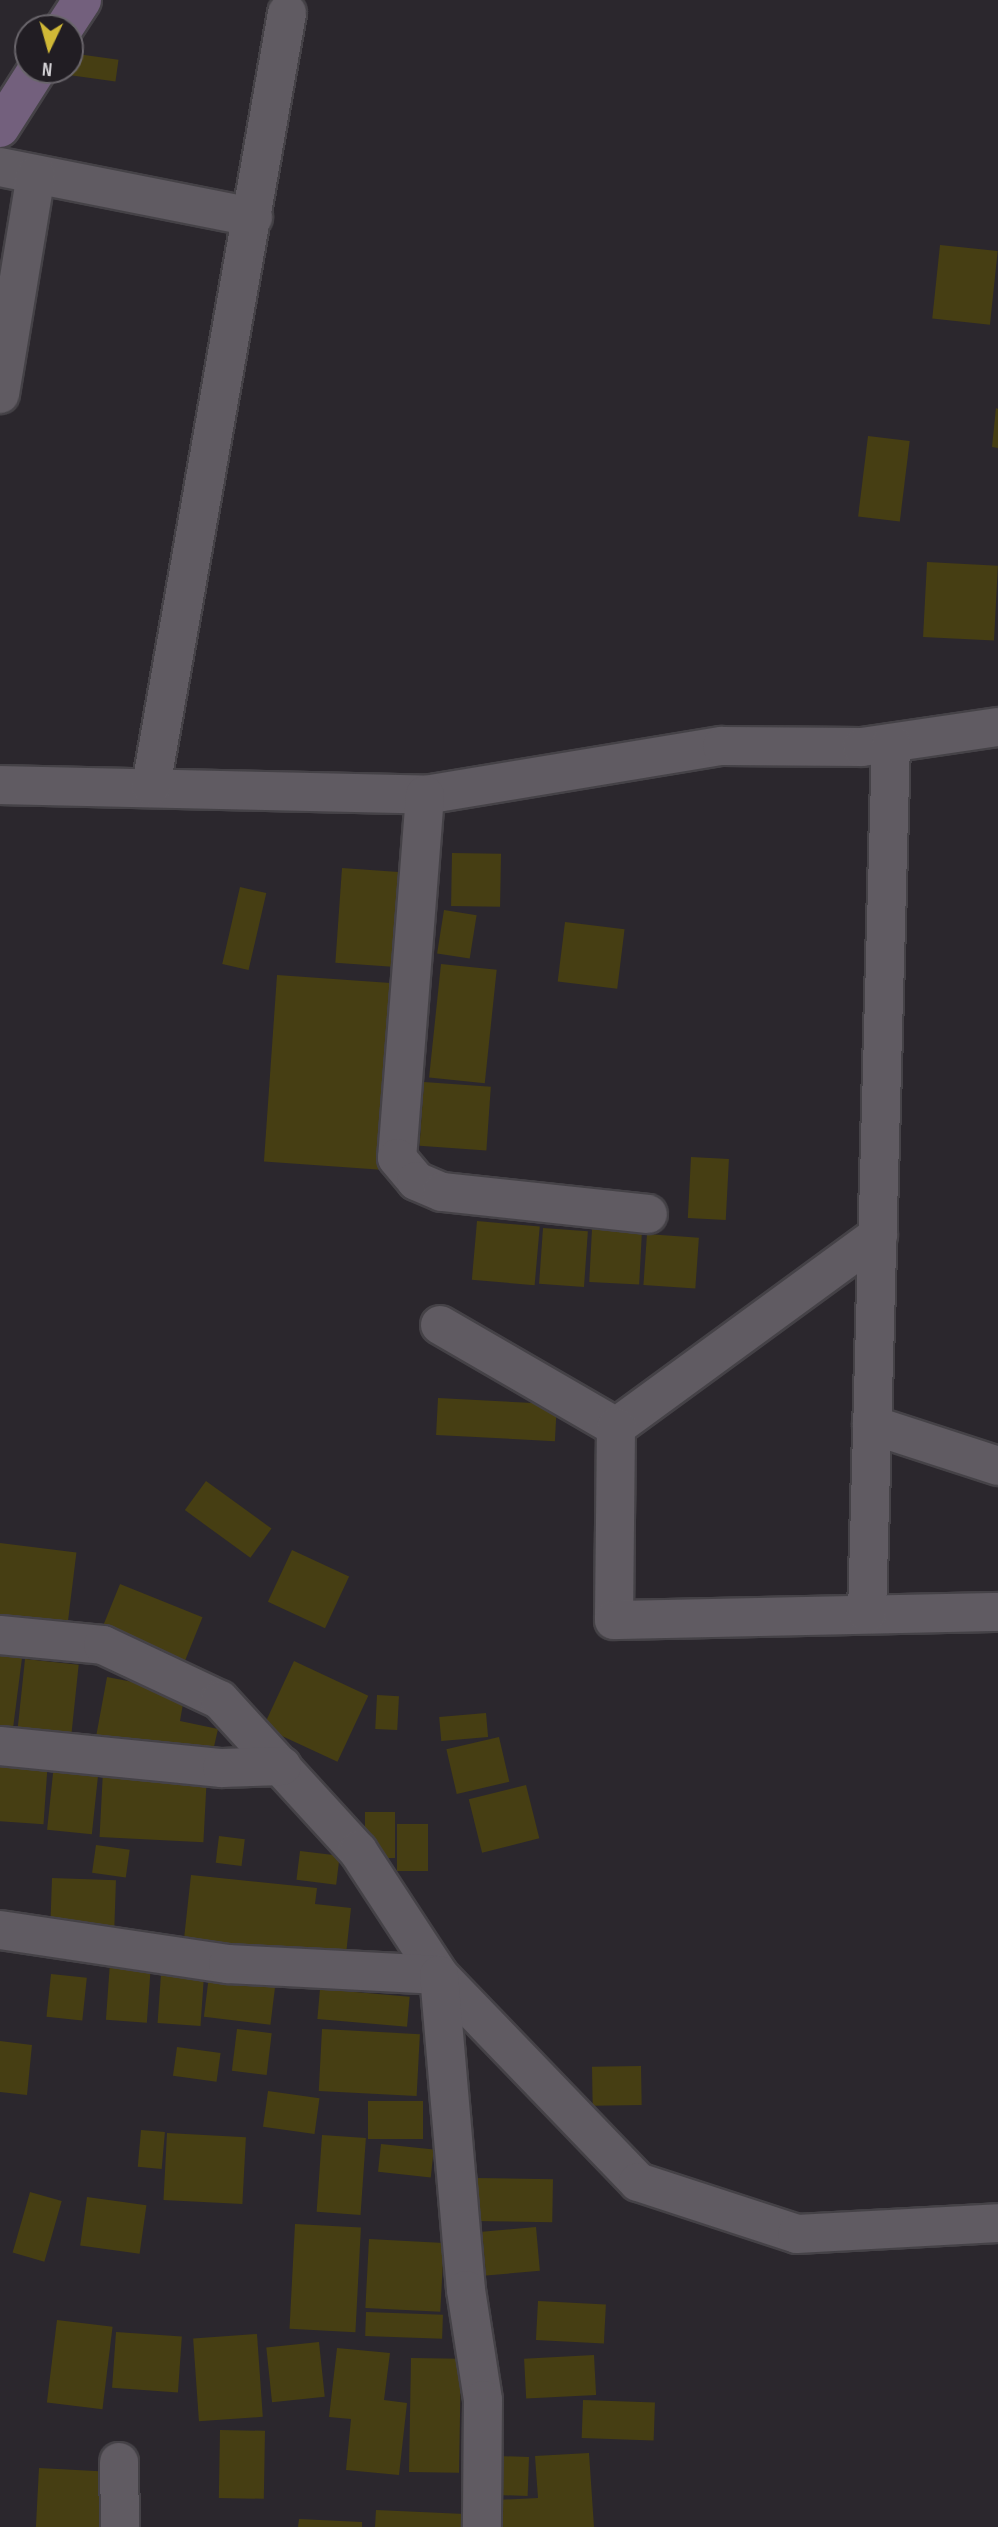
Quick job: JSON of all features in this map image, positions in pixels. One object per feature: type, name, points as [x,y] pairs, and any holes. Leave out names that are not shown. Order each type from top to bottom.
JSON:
[{"type":"street","points":[[151,786],[287,13]]},
{"type":"street","points":[[0,128],[28,84]]},
{"type":"street","points":[[0,167],[253,217]]},
{"type":"street","points":[[0,394],[36,175]]},
{"type":"street","points":[[0,785],[151,786],[425,795],[722,746],[891,743],[998,727]]},
{"type":"street","points":[[867,1613],[891,743]]},
{"type":"street","points":[[425,795],[397,1158],[416,1181],[442,1192],[648,1214]]},
{"type":"street","points":[[616,1427],[878,1235]]},
{"type":"street","points":[[440,1325],[616,1427]]},
{"type":"street","points":[[873,1425],[998,1466]]},
{"type":"street","points":[[616,1427],[614,1620],[998,1612]]},
{"type":"street","points":[[0,1635],[103,1644],[220,1700],[358,1851],[439,1975],[638,2182],[797,2234],[998,2223]]},
{"type":"street","points":[[0,1746],[222,1768],[282,1766]]},
{"type":"street","points":[[0,1930],[228,1964],[439,1975]]},
{"type":"street","points":[[439,1975],[466,2290],[483,2400],[482,2527]]},
{"type":"street","points":[[119,2462],[120,2527]]},
{"type":"building","points":[[84,55],[119,60],[115,82],[84,77]]},
{"type":"building","points":[[940,245],[998,251],[990,325],[932,319]]},
{"type":"building","points":[[996,408],[998,409],[998,448],[992,447]]},
{"type":"building","points":[[868,436],[910,441],[900,522],[858,516]]},
{"type":"building","points":[[927,562],[998,566],[994,641],[923,637]]},
{"type":"building","points":[[452,853],[501,854],[500,907],[451,906]]},
{"type":"building","points":[[342,868],[406,872],[399,967],[335,963]]},
{"type":"building","points":[[240,887],[266,893],[249,970],[222,964]]},
{"type":"building","points":[[444,910],[477,915],[470,959],[437,953]]},
{"type":"building","points":[[565,922],[625,929],[617,989],[558,982]]},
{"type":"building","points":[[441,964],[497,970],[485,1083],[429,1077]]},
{"type":"building","points":[[277,975],[398,983],[385,1170],[264,1162]]},
{"type":"building","points":[[424,1082],[491,1087],[486,1151],[420,1146]]},
{"type":"building","points":[[691,1157],[729,1159],[726,1220],[688,1218]]},
{"type":"building","points":[[477,1221],[540,1226],[535,1285],[472,1280]]},
{"type":"building","points":[[543,1228],[588,1231],[584,1287],[539,1284]]},
{"type":"building","points":[[592,1229],[642,1232],[639,1285],[589,1282]]},
{"type":"building","points":[[647,1234],[699,1238],[695,1289],[643,1285]]},
{"type":"building","points":[[438,1398],[557,1404],[555,1441],[436,1435]]},
{"type":"building","points":[[206,1481],[272,1529],[250,1558],[185,1510]]},
{"type":"building","points":[[0,1543],[76,1552],[67,1630],[0,1622]]},
{"type":"building","points":[[292,1550],[349,1577],[325,1628],[268,1602]]},
{"type":"building","points":[[120,1584],[203,1617],[182,1667],[100,1634]]},
{"type":"building","points":[[0,1656],[22,1658],[11,1744],[0,1743]]},
{"type":"building","points":[[25,1659],[79,1665],[70,1751],[16,1746]]},
{"type":"building","points":[[294,1661],[368,1696],[337,1762],[263,1727]]},
{"type":"building","points":[[107,1677],[185,1692],[180,1721],[218,1729],[211,1760],[96,1737]]},
{"type":"building","points":[[377,1695],[399,1696],[397,1730],[375,1729]]},
{"type":"building","points":[[486,1713],[488,1737],[441,1741],[439,1717]]},
{"type":"building","points":[[499,1737],[509,1782],[457,1794],[446,1749]]},
{"type":"building","points":[[0,1758],[48,1761],[43,1824],[0,1821]]},
{"type":"building","points":[[54,1764],[99,1769],[92,1834],[47,1830]]},
{"type":"building","points":[[103,1771],[207,1776],[203,1842],[100,1837]]},
{"type":"building","points":[[526,1785],[539,1838],[482,1853],[469,1799]]},
{"type":"building","points":[[365,1812],[395,1812],[395,1858],[365,1858]]},
{"type":"building","points":[[397,1824],[428,1824],[428,1871],[397,1871]]},
{"type":"building","points":[[219,1836],[245,1839],[242,1866],[216,1863]]},
{"type":"building","points":[[96,1845],[130,1850],[126,1877],[92,1873]]},
{"type":"building","points":[[300,1851],[340,1856],[336,1885],[296,1880]]},
{"type":"building","points":[[191,1875],[317,1888],[315,1904],[351,1908],[345,1964],[183,1948]]},
{"type":"building","points":[[52,1878],[116,1880],[114,1927],[50,1925]]},
{"type":"building","points":[[110,1962],[151,1965],[147,2023],[106,2020]]},
{"type":"building","points":[[210,1967],[277,1975],[270,2025],[204,2017]]},
{"type":"building","points":[[51,1974],[87,1978],[82,2021],[47,2017]]},
{"type":"building","points":[[161,1974],[204,1977],[200,2026],[158,2023]]},
{"type":"building","points":[[320,1989],[410,1997],[407,2027],[317,2019]]},
{"type":"building","points":[[237,2029],[272,2033],[267,2075],[232,2071]]},
{"type":"building","points":[[322,2029],[420,2034],[417,2096],[319,2091]]},
{"type":"building","points":[[0,2041],[32,2045],[27,2095],[0,2092]]},
{"type":"building","points":[[177,2047],[221,2053],[217,2082],[173,2076]]},
{"type":"building","points":[[641,2066],[642,2105],[593,2106],[592,2067]]},
{"type":"building","points":[[268,2091],[319,2098],[314,2134],[263,2127]]},
{"type":"building","points":[[368,2101],[423,2101],[423,2139],[368,2139]]},
{"type":"building","points":[[141,2130],[165,2132],[162,2169],[138,2167]]},
{"type":"building","points":[[167,2133],[246,2137],[242,2204],[163,2200]]},
{"type":"building","points":[[322,2135],[366,2138],[361,2215],[317,2212]]},
{"type":"building","points":[[381,2144],[434,2150],[431,2177],[378,2172]]},
{"type":"building","points":[[475,2178],[553,2179],[552,2222],[474,2221]]},
{"type":"building","points":[[30,2192],[62,2201],[44,2262],[13,2253]]},
{"type":"building","points":[[87,2197],[146,2205],[140,2254],[80,2246]]},
{"type":"building","points":[[295,2224],[361,2227],[355,2332],[290,2329]]},
{"type":"building","points":[[536,2227],[540,2271],[486,2276],[482,2232]]},
{"type":"building","points":[[369,2239],[444,2243],[440,2312],[365,2308]]},
{"type":"building","points":[[538,2301],[606,2305],[604,2344],[536,2340]]},
{"type":"building","points":[[366,2312],[443,2315],[442,2339],[365,2336]]},
{"type":"building","points":[[57,2320],[113,2327],[102,2409],[47,2402]]},
{"type":"building","points":[[116,2332],[182,2337],[178,2392],[112,2388]]},
{"type":"building","points":[[257,2334],[263,2417],[199,2421],[193,2338]]},
{"type":"building","points":[[319,2342],[325,2397],[272,2402],[266,2348]]},
{"type":"building","points":[[337,2348],[390,2353],[384,2400],[407,2403],[399,2475],[346,2470],[351,2419],[329,2417]]},
{"type":"building","points":[[594,2355],[596,2395],[526,2399],[524,2359]]},
{"type":"building","points":[[411,2358],[461,2359],[459,2473],[409,2472]]},
{"type":"building","points":[[583,2400],[655,2403],[654,2440],[582,2438]]},
{"type":"building","points":[[220,2430],[265,2431],[264,2499],[219,2498]]},
{"type":"building","points":[[589,2453],[594,2527],[496,2527],[495,2500],[538,2498],[535,2456]]},
{"type":"building","points":[[499,2456],[529,2457],[528,2496],[498,2495]]},
{"type":"building","points":[[39,2468],[109,2472],[106,2527],[36,2527]]},
{"type":"building","points":[[376,2510],[465,2514],[465,2527],[375,2527]]},
{"type":"building","points":[[299,2519],[362,2522],[362,2527],[298,2527]]}]
